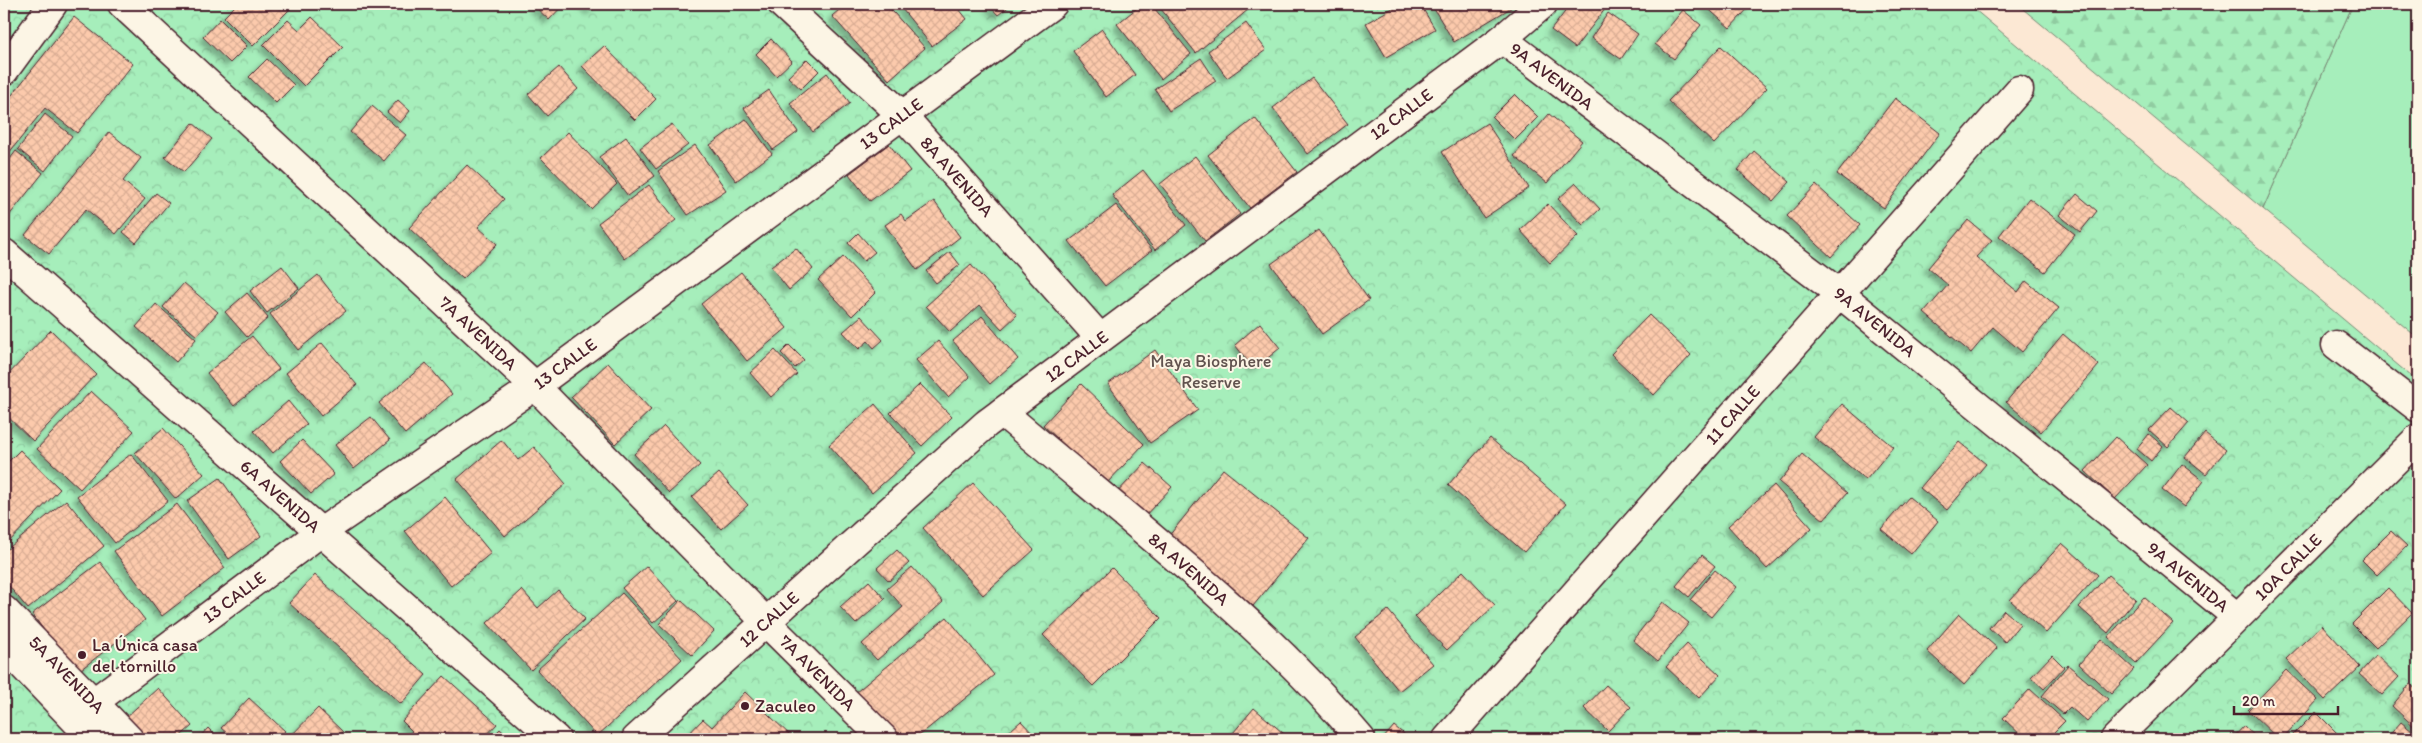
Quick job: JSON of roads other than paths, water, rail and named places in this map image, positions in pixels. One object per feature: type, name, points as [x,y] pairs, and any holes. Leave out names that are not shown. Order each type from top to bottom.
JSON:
[{"type":"street","points":[[4,71],[53,4]]},
{"type":"street","name":"7A AVENIDA","points":[[122,4],[535,386],[766,622],[884,739]]},
{"type":"street","name":"8A AVENIDA","points":[[782,4],[902,116],[1100,338]]},
{"type":"street","name":"13 CALLE","points":[[83,710],[321,532],[535,386],[1053,4]]},
{"type":"street","name":"12 CALLE","points":[[636,739],[986,424],[1502,39],[1543,4]]},
{"type":"street","name":"9A AVENIDA","points":[[1502,39],[1838,293],[2237,616]]},
{"type":"street","name":"11 CALLE","points":[[1447,739],[1838,293],[2019,90]]},
{"type":"street","name":"6A AVENIDA","points":[[4,253],[556,739]]},
{"type":"street","points":[[2336,345],[2418,408]]},
{"type":"street","name":"8A AVENIDA","points":[[1002,412],[1235,609],[1298,670],[1362,739]]},
{"type":"street","name":"10A CALLE","points":[[2115,739],[2418,438]]},
{"type":"street","name":"5A AVENIDA","points":[[4,610],[83,710],[93,739]]},
{"type":"street","name":"5A AVENIDA","points":[[4,646],[83,710],[129,739]]},
{"type":"place","name":"La Única casa del tornillo","points":[[82,655]]},
{"type":"place","name":"Zaculeo","points":[[745,706]]},
{"type":"park label","name":"Maya Biosphere Reserve","points":[[1211,371]]}]
